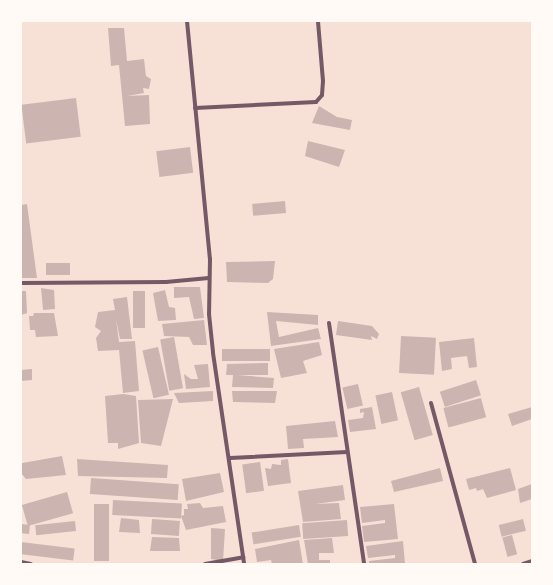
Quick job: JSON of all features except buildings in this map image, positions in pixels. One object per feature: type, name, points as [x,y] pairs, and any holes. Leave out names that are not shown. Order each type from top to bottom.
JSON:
[{"type":"street","points":[[187,21],[210,259],[209,278],[213,353],[230,458],[244,564]]},
{"type":"street","points":[[195,108],[308,104],[316,102],[322,95],[323,81],[318,21]]},
{"type":"street","points":[[21,284],[166,282],[209,278]]},
{"type":"street","points":[[329,324],[364,564]]},
{"type":"street","points":[[431,403],[475,564]]},
{"type":"street","points":[[230,458],[348,452]]},
{"type":"street","points":[[205,564],[243,558]]},
{"type":"street","points":[[523,564],[532,561]]},
{"type":"street","points":[[21,562],[31,564]]}]
